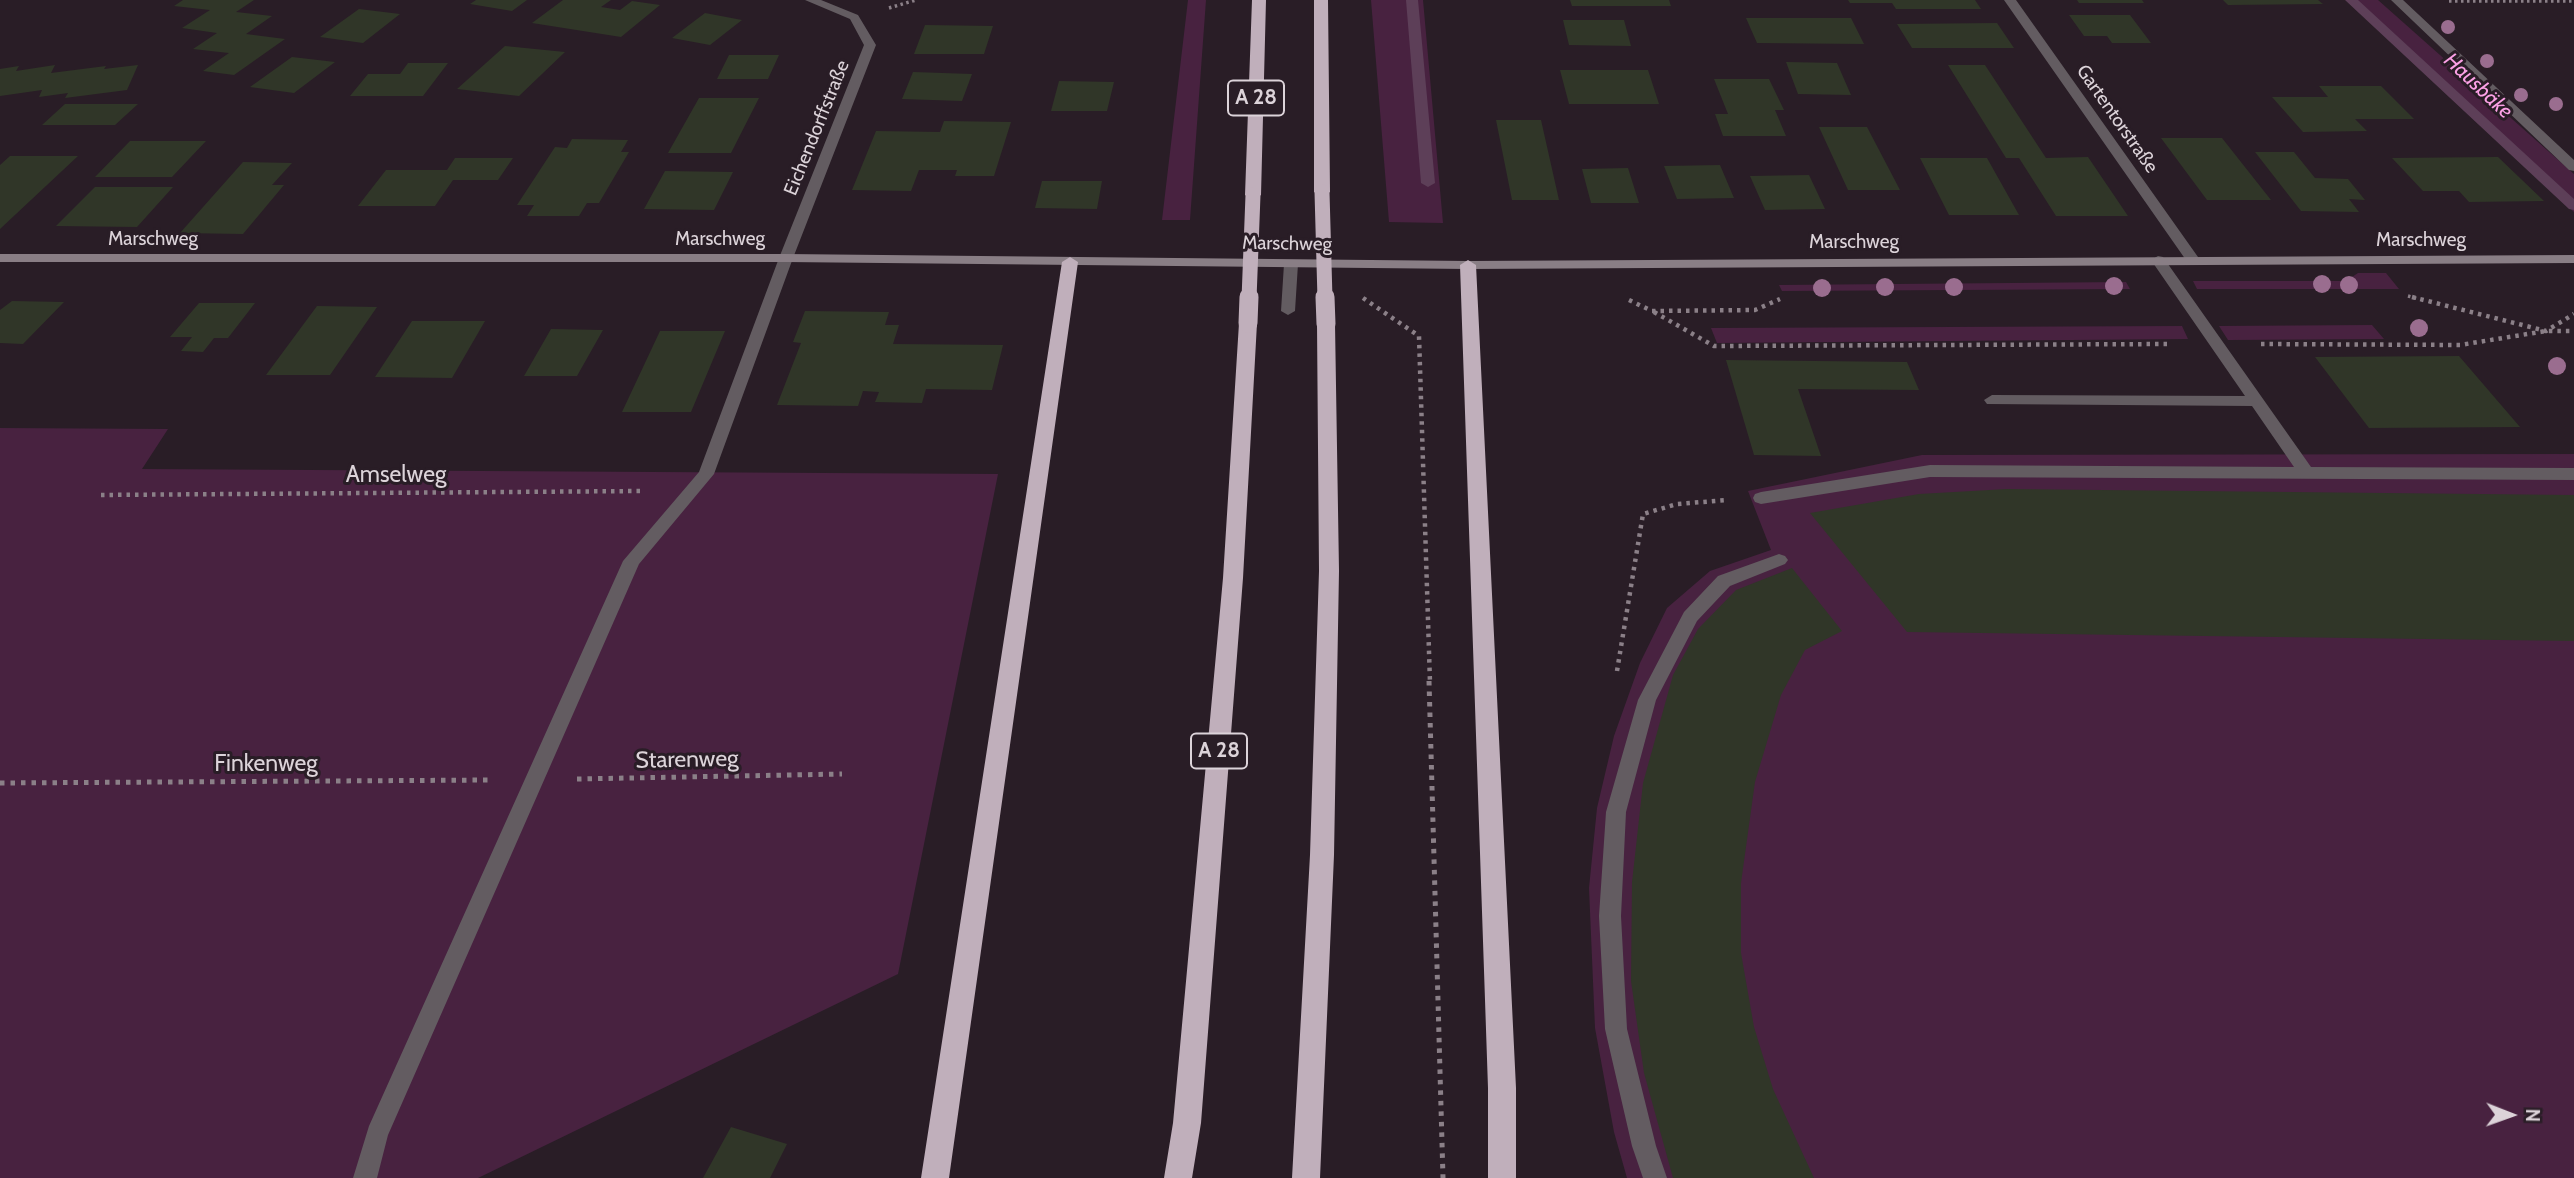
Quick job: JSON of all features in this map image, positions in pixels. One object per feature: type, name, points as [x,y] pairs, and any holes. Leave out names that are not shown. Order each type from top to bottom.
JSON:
[{"type":"highway","name":"A 28","points":[[1178,1178],[1187,1123],[1233,578],[1253,195],[1259,0]]},
{"type":"highway","points":[[1306,1178],[1322,855],[1329,571],[1321,0]]},
{"type":"highway","points":[[935,1178],[1070,262]]},
{"type":"highway","points":[[1468,265],[1502,1088],[1502,1178]]},
{"type":"street","name":"Eichendorffstraße","points":[[365,1178],[377,1134],[532,780],[632,561],[706,474],[794,236],[870,46],[854,18],[811,0]]},
{"type":"street","name":"Gartentorstraße","points":[[2010,0],[2193,260]]},
{"type":"street","points":[[2398,1],[2574,167]]},
{"type":"street","name":"Marschweg","points":[[0,258],[786,258],[1468,265],[2574,259]]},
{"type":"street","points":[[2158,260],[2307,473]]},
{"type":"street","points":[[1288,311],[1291,264]]},
{"type":"street","points":[[1992,401],[2256,401]]},
{"type":"street","points":[[1761,498],[1930,471],[2574,474]]},
{"type":"street","points":[[1655,1178],[1644,1146],[1616,1029],[1610,916],[1616,812],[1647,700],[1690,617],[1724,581],[1779,560]]},
{"type":"path","points":[[2398,1],[2574,1]]},
{"type":"path","points":[[1314,264],[1419,337],[1443,1178]]},
{"type":"path","points":[[2403,295],[2546,331],[2574,314]]},
{"type":"path","points":[[1652,311],[1714,346],[2460,345],[2546,331],[2574,331]]},
{"type":"path","name":"Amselweg","points":[[101,495],[691,491]]},
{"type":"path","points":[[1616,677],[1643,514],[1678,504],[1761,498]]},
{"type":"path","name":"Starenweg","points":[[532,780],[842,774]]},
{"type":"path","name":"Finkenweg","points":[[0,783],[532,780]]},
{"type":"shaded area","points":[[1188,0],[1206,0],[1190,220],[1162,220]]},
{"type":"shaded area","points":[[1371,0],[1423,0],[1443,223],[1389,222]]},
{"type":"shaded area","points":[[2348,0],[2378,0],[2574,174],[2574,212]]},
{"type":"shaded area","points":[[2358,273],[2386,273],[2399,289],[2197,289],[2193,281],[2346,281]]},
{"type":"shaded area","points":[[2126,282],[2130,289],[1782,291],[1779,285]]},
{"type":"shaded area","points":[[2372,325],[2384,339],[2228,340],[2219,326]]},
{"type":"shaded area","points":[[2182,326],[2188,339],[1717,343],[1711,328]]},
{"type":"shaded area","points":[[0,428],[168,429],[142,469],[998,474],[898,974],[478,1178],[0,1178]]},
{"type":"shaded area","points":[[2574,454],[2574,1178],[1627,1178],[1614,1132],[1595,1028],[1589,888],[1597,808],[1614,736],[1640,663],[1667,608],[1710,571],[1771,550],[1748,491],[1922,455]]},
{"type":"building","points":[[183,0],[254,0],[236,12],[272,16],[246,34],[285,39],[234,75],[203,71],[229,53],[193,49],[217,33],[182,28],[210,10],[174,6]]},
{"type":"building","points":[[476,0],[527,0],[512,11],[470,4]]},
{"type":"building","points":[[563,0],[611,0],[601,7],[620,10],[632,1],[660,5],[621,37],[532,23]]},
{"type":"building","points":[[1570,0],[1669,0],[1671,6],[1572,6]]},
{"type":"building","points":[[1848,0],[1975,0],[1981,9],[1896,9],[1892,3],[1850,3]]},
{"type":"building","points":[[2077,0],[2142,0],[2144,3],[2079,3]]},
{"type":"building","points":[[2223,0],[2318,0],[2323,4],[2228,5]]},
{"type":"building","points":[[359,9],[400,14],[363,43],[320,37]]},
{"type":"building","points":[[705,13],[742,20],[710,45],[672,38]]},
{"type":"building","points":[[2069,15],[2130,15],[2151,43],[2112,43],[2107,36],[2084,36]]},
{"type":"building","points":[[1746,18],[1851,18],[1864,44],[1757,43]]},
{"type":"building","points":[[1563,20],[1624,20],[1631,46],[1569,45]]},
{"type":"building","points":[[1997,23],[2014,48],[1912,48],[1897,24]]},
{"type":"building","points":[[925,25],[993,26],[984,54],[914,54]]},
{"type":"building","points":[[505,46],[565,52],[519,96],[457,89]]},
{"type":"building","points":[[729,55],[779,55],[768,79],[717,79]]},
{"type":"building","points":[[292,57],[335,62],[294,93],[250,87]]},
{"type":"building","points":[[1786,62],[1837,63],[1851,95],[1798,94]]},
{"type":"building","points":[[408,63],[448,63],[423,96],[350,96],[368,74],[400,74]]},
{"type":"building","points":[[55,65],[51,73],[138,65],[127,90],[65,98],[68,93],[39,97],[42,90],[0,96],[0,69],[19,66],[16,71]]},
{"type":"building","points":[[1948,65],[1985,65],[2046,158],[2088,157],[2128,216],[2056,216],[2019,158],[2006,158]]},
{"type":"building","points":[[1560,70],[1648,70],[1659,104],[1569,104]]},
{"type":"building","points":[[913,72],[972,74],[962,101],[902,99]]},
{"type":"building","points":[[1714,79],[1769,79],[1784,110],[1775,110],[1786,136],[1723,136],[1715,114],[1728,114]]},
{"type":"building","points":[[1059,81],[1114,82],[1107,111],[1051,111]]},
{"type":"building","points":[[2319,86],[2381,86],[2414,119],[2355,119],[2367,131],[2303,132],[2272,97],[2328,97]]},
{"type":"building","points":[[699,98],[759,98],[731,153],[668,153]]},
{"type":"building","points":[[65,104],[138,104],[115,125],[42,125]]},
{"type":"building","points":[[1496,120],[1541,120],[1559,200],[1512,200]]},
{"type":"building","points":[[944,121],[1011,122],[994,176],[955,176],[957,170],[919,170],[911,191],[852,190],[876,131],[940,132]]},
{"type":"building","points":[[1819,127],[1867,127],[1900,190],[1848,190]]},
{"type":"building","points":[[2161,138],[2222,138],[2271,200],[2207,200]]},
{"type":"building","points":[[572,139],[628,140],[621,152],[629,152],[599,203],[587,203],[579,216],[527,216],[534,205],[517,205],[555,147],[567,148]]},
{"type":"building","points":[[130,141],[206,141],[172,177],[95,177]]},
{"type":"building","points":[[2255,152],[2294,152],[2315,178],[2348,179],[2365,200],[2349,199],[2359,212],[2301,211]]},
{"type":"building","points":[[10,156],[78,156],[0,229],[0,165]]},
{"type":"building","points":[[2498,157],[2544,201],[2469,202],[2459,191],[2423,191],[2392,158]]},
{"type":"building","points":[[455,158],[513,158],[498,180],[453,180],[435,206],[358,206],[386,170],[447,170]]},
{"type":"building","points":[[1920,158],[1987,158],[2019,215],[1949,215]]},
{"type":"building","points":[[243,162],[292,163],[272,185],[284,185],[243,234],[180,233]]},
{"type":"building","points":[[1720,165],[1734,198],[1677,199],[1664,166]]},
{"type":"building","points":[[1628,168],[1639,203],[1591,203],[1582,169]]},
{"type":"building","points":[[665,171],[733,172],[714,210],[644,209]]},
{"type":"building","points":[[1809,175],[1825,209],[1765,210],[1750,176]]},
{"type":"building","points":[[1042,181],[1102,181],[1097,209],[1035,208]]},
{"type":"building","points":[[95,187],[173,187],[137,227],[56,226]]},
{"type":"building","points":[[12,301],[64,302],[23,344],[0,343],[0,310]]},
{"type":"building","points":[[199,303],[255,303],[228,338],[214,338],[203,352],[181,351],[192,337],[170,337]]},
{"type":"building","points":[[317,306],[377,307],[330,375],[266,375]]},
{"type":"building","points":[[805,311],[889,312],[885,325],[899,325],[893,344],[1003,345],[992,390],[926,389],[922,403],[875,402],[879,392],[863,391],[858,406],[777,405],[801,343],[793,342]]},
{"type":"building","points":[[412,321],[485,321],[452,378],[375,377]]},
{"type":"building","points":[[551,329],[603,330],[577,376],[524,376]]},
{"type":"building","points":[[660,331],[725,331],[691,412],[622,412]]},
{"type":"building","points":[[2459,356],[2520,427],[2369,428],[2315,357]]},
{"type":"building","points":[[1726,360],[1907,362],[1919,390],[1798,389],[1821,456],[1754,455]]},
{"type":"building","points":[[2007,489],[2574,495],[2574,641],[1907,632],[1810,513],[1919,494]]},
{"type":"building","points":[[1792,568],[1842,631],[1805,650],[1781,695],[1755,782],[1741,883],[1741,953],[1754,1027],[1773,1089],[1814,1178],[1673,1178],[1644,1073],[1631,981],[1632,882],[1643,783],[1673,675],[1698,629],[1736,590]]},
{"type":"building","points":[[731,1127],[787,1144],[770,1178],[703,1178]]},
{"type":"waterway","points":[[1412,0],[1428,183]]},
{"type":"waterway","name":"Hausbäke","points":[[2351,0],[2574,206]]}]
